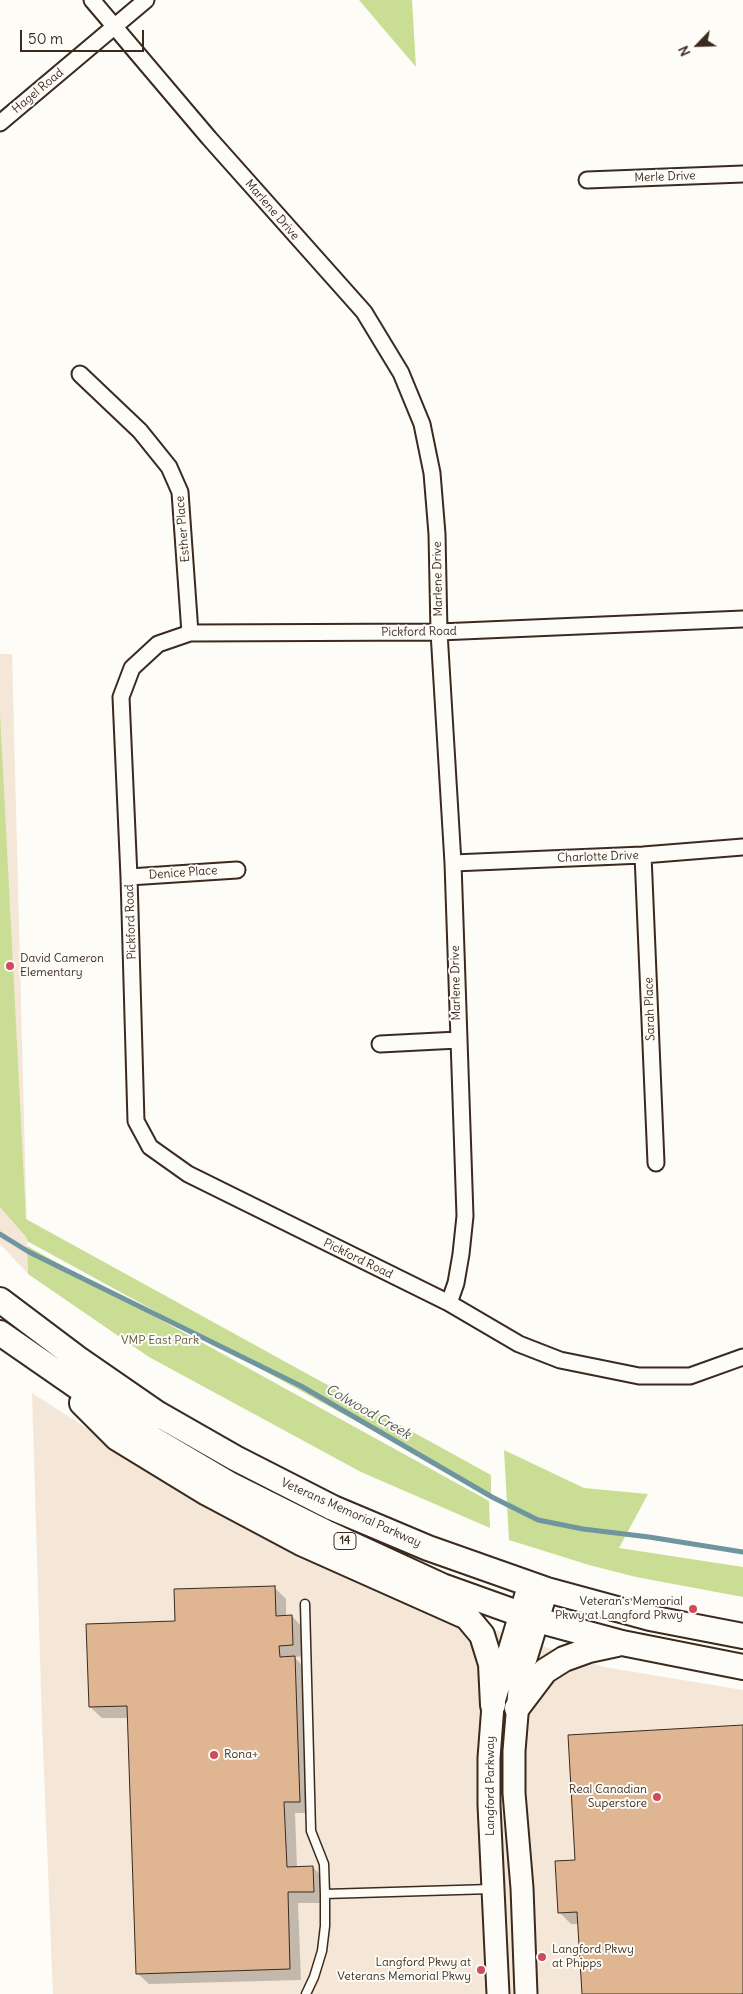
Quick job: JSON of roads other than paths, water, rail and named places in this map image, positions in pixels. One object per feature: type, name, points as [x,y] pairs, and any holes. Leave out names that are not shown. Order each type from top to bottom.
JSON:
[{"type":"main road","name":"Veterans Memorial Parkway","points":[[0,1300],[77,1358],[158,1414],[184,1443],[231,1485],[329,1534],[442,1586],[529,1617],[622,1643],[743,1667]]},
{"type":"main road","name":"Veterans Memorial Parkway","points":[[0,1333],[153,1439],[184,1443],[240,1461],[333,1508],[428,1548],[538,1587],[650,1618],[743,1636]]},
{"type":"main road","points":[[44,1364],[117,1438],[207,1493],[301,1543],[467,1617],[482,1636],[491,1664],[493,1705]]},
{"type":"main road","name":"Langford Parkway","points":[[498,1994],[489,1758],[493,1705],[529,1617],[538,1587]]},
{"type":"main road","name":"Langford Parkway","points":[[526,1994],[522,1888],[514,1793],[514,1751],[520,1678],[529,1617]]},
{"type":"main road","points":[[517,1708],[545,1671],[564,1659],[590,1650],[622,1643]]},
{"type":"street","name":"Marlene Drive","points":[[92,0],[113,27],[293,234],[364,312],[401,373],[422,424],[432,472],[437,534],[439,632],[453,863],[465,1216],[462,1254],[450,1304]]},
{"type":"street","name":"Hagel Road","points":[[0,123],[146,0]]},
{"type":"street","name":"Merle Drive","points":[[587,180],[743,174]]},
{"type":"street","name":"Esther Place","points":[[80,374],[140,431],[170,468],[180,492],[190,633]]},
{"type":"street","name":"Pickford Road","points":[[743,619],[439,632],[190,633],[158,644],[151,650],[132,668],[121,697],[129,877],[136,1121],[150,1147],[188,1174],[450,1304],[519,1344],[560,1360],[639,1376],[690,1376],[743,1356]]},
{"type":"street","name":"Charlotte Drive","points":[[453,863],[643,855],[743,847]]},
{"type":"street","name":"Sarah Place","points":[[643,855],[656,1163]]},
{"type":"street","name":"Denice Place","points":[[129,877],[237,870]]},
{"type":"street","points":[[380,1044],[458,1040]]},
{"type":"lane","points":[[305,1604],[311,1831],[324,1864],[325,1894],[325,1926],[322,1951],[314,1977],[306,1994]]},
{"type":"lane","points":[[325,1894],[493,1889]]},
{"type":"waterway","name":"Colwood Creek","points":[[0,1234],[29,1252],[301,1386],[492,1497],[538,1520],[583,1529],[743,1552]]},
{"type":"place","name":"David Cameron Elementary","points":[[10,966]]},
{"type":"place","name":"Veteran's Memorial Pkwy at Langford Pkwy","points":[[693,1609]]},
{"type":"place","name":"Rona+","points":[[214,1755]]},
{"type":"place","name":"Real Canadian Superstore","points":[[657,1797]]},
{"type":"place","name":"Langford Pkwy at Phipps","points":[[542,1957]]},
{"type":"place","name":"Langford Pkwy at Veterans Memorial Pkwy","points":[[481,1970]]},
{"type":"park label","name":"VMP East Park","points":[[160,1341]]}]
